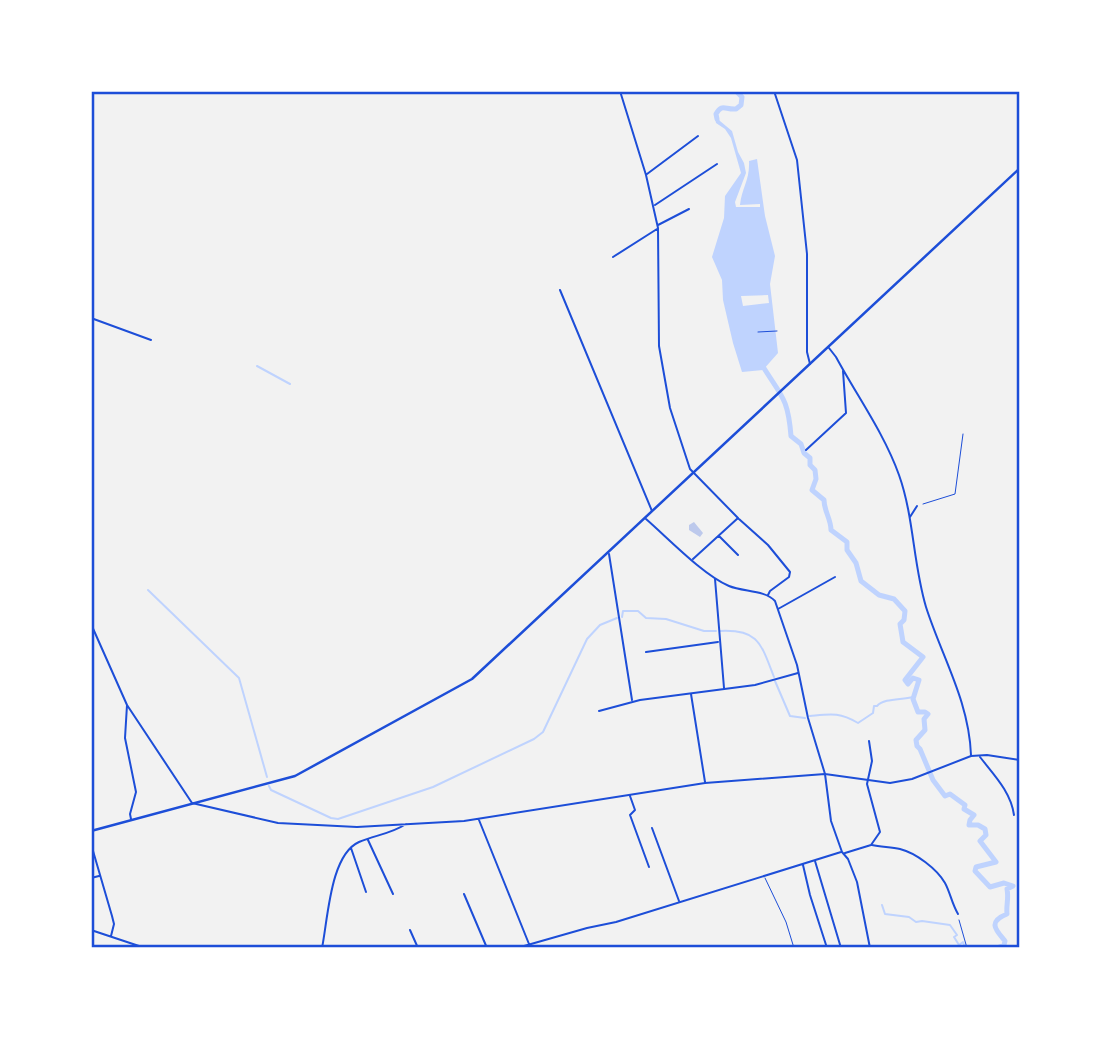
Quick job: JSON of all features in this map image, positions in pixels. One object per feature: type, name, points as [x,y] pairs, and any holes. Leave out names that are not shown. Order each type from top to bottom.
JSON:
[{"type":"main road","points":[[91,831],[300,774],[481,672],[1020,169]]},
{"type":"street","points":[[620,91],[654,206],[658,242],[659,346],[662,372],[686,463],[738,518],[765,542],[790,572],[789,578],[768,595]]},
{"type":"street","points":[[774,91],[795,150],[807,254],[807,352],[810,364]]},
{"type":"street","points":[[646,175],[698,136]]},
{"type":"street","points":[[654,206],[717,164]]},
{"type":"street","points":[[613,257],[689,209]]},
{"type":"street","points":[[560,290],[652,512]]},
{"type":"street","points":[[91,318],[151,340]]},
{"type":"street","points":[[828,347],[892,459],[902,485],[926,604],[960,696],[971,756]]},
{"type":"street","points":[[806,450],[846,413],[843,370]]},
{"type":"street","points":[[910,518],[918,506]]},
{"type":"street","points":[[693,559],[738,518]]},
{"type":"street","points":[[645,519],[715,578],[743,591],[768,595],[775,601],[799,673],[807,718],[825,774],[831,821],[857,882],[870,948]]},
{"type":"street","points":[[719,536],[738,555]]},
{"type":"street","points":[[608,553],[633,701]]},
{"type":"street","points":[[778,609],[835,577]]},
{"type":"street","points":[[715,578],[724,689]]},
{"type":"street","points":[[91,624],[127,705],[192,803],[278,823],[339,827],[479,819],[534,808],[705,783],[825,774],[868,782],[893,783],[971,756],[1020,760]]},
{"type":"street","points":[[646,652],[719,642]]},
{"type":"street","points":[[599,711],[633,701],[755,685],[799,673]]},
{"type":"street","points":[[690,693],[705,783]]},
{"type":"street","points":[[127,705],[125,738],[136,792],[131,819]]},
{"type":"street","points":[[869,741],[872,756],[868,787],[880,830],[871,845]]},
{"type":"street","points":[[979,755],[1004,787],[1012,802],[1014,816]]},
{"type":"street","points":[[630,795],[635,810],[630,815],[649,867]]},
{"type":"street","points":[[479,819],[529,944]]},
{"type":"street","points":[[322,948],[337,868],[350,847],[406,824]]},
{"type":"street","points":[[652,828],[679,901]]},
{"type":"street","points":[[368,839],[393,894]]},
{"type":"street","points":[[91,844],[114,924],[109,936]]},
{"type":"street","points":[[517,948],[616,922],[871,845],[911,853],[934,871],[948,887],[949,896],[958,914]]},
{"type":"street","points":[[350,847],[366,892]]},
{"type":"street","points":[[815,860],[841,948]]},
{"type":"street","points":[[803,864],[827,948]]},
{"type":"street","points":[[91,878],[100,875]]},
{"type":"street","points":[[464,894],[486,948]]},
{"type":"street","points":[[91,930],[145,948]]},
{"type":"street","points":[[410,930],[418,948]]},
{"type":"lane","points":[[765,875],[786,922],[794,948]]},
{"type":"path","points":[[758,332],[777,331]]},
{"type":"path","points":[[918,506],[955,494],[963,435]]},
{"type":"path","points":[[958,914],[967,948]]},
{"type":"water","points":[[714,113],[732,131],[744,163],[746,173],[735,202],[736,207],[760,207],[760,204],[740,205],[749,161],[757,159],[765,216],[775,256],[770,284],[778,353],[763,370],[742,372],[723,300],[722,280],[712,257],[724,218],[725,196],[741,173],[731,138],[725,129],[716,123]],"holes":[[[768,295],[769,303],[743,306],[741,296]]]},
{"type":"building","points":[[694,522],[703,533],[700,537],[689,530],[689,525]]},
{"type":"waterway","points":[[717,119],[716,114],[720,109],[736,109],[741,105],[742,97],[736,91]]},
{"type":"waterway","points":[[762,365],[786,405],[791,436],[801,444],[804,453],[810,458],[816,479],[812,490],[824,500],[831,530],[847,542],[847,550],[856,563],[861,581],[879,595],[894,599],[905,611],[904,620],[900,624],[903,642],[923,657],[905,680],[908,684],[913,678],[919,680],[913,699],[918,712],[928,714],[924,719],[925,730],[916,740],[917,746],[933,780],[945,796],[950,794],[974,815],[969,825],[978,825],[985,829],[986,835],[980,841],[996,862],[976,867],[975,871],[990,887],[1004,883],[1013,886],[1007,889],[1007,914],[995,923],[996,930],[1005,941],[1004,945],[997,948]]},
{"type":"waterway","points":[[257,366],[290,384]]},
{"type":"waterway","points":[[148,590],[239,678],[267,777]]},
{"type":"waterway","points":[[622,617],[623,611],[638,611],[646,618],[666,619],[704,631],[716,631]]},
{"type":"waterway","points":[[269,786],[271,790],[338,819],[433,787],[534,739],[543,732],[587,639],[600,625],[617,618]]},
{"type":"waterway","points":[[720,631],[743,633],[757,641],[774,677]]},
{"type":"waterway","points":[[775,681],[790,716],[805,718]]},
{"type":"waterway","points":[[810,716],[835,715],[858,723],[873,713],[874,706],[880,703],[913,697]]},
{"type":"waterway","points":[[882,905],[885,914],[909,917],[916,922],[950,925],[957,935],[954,937],[959,945],[963,942],[965,948]]}]
